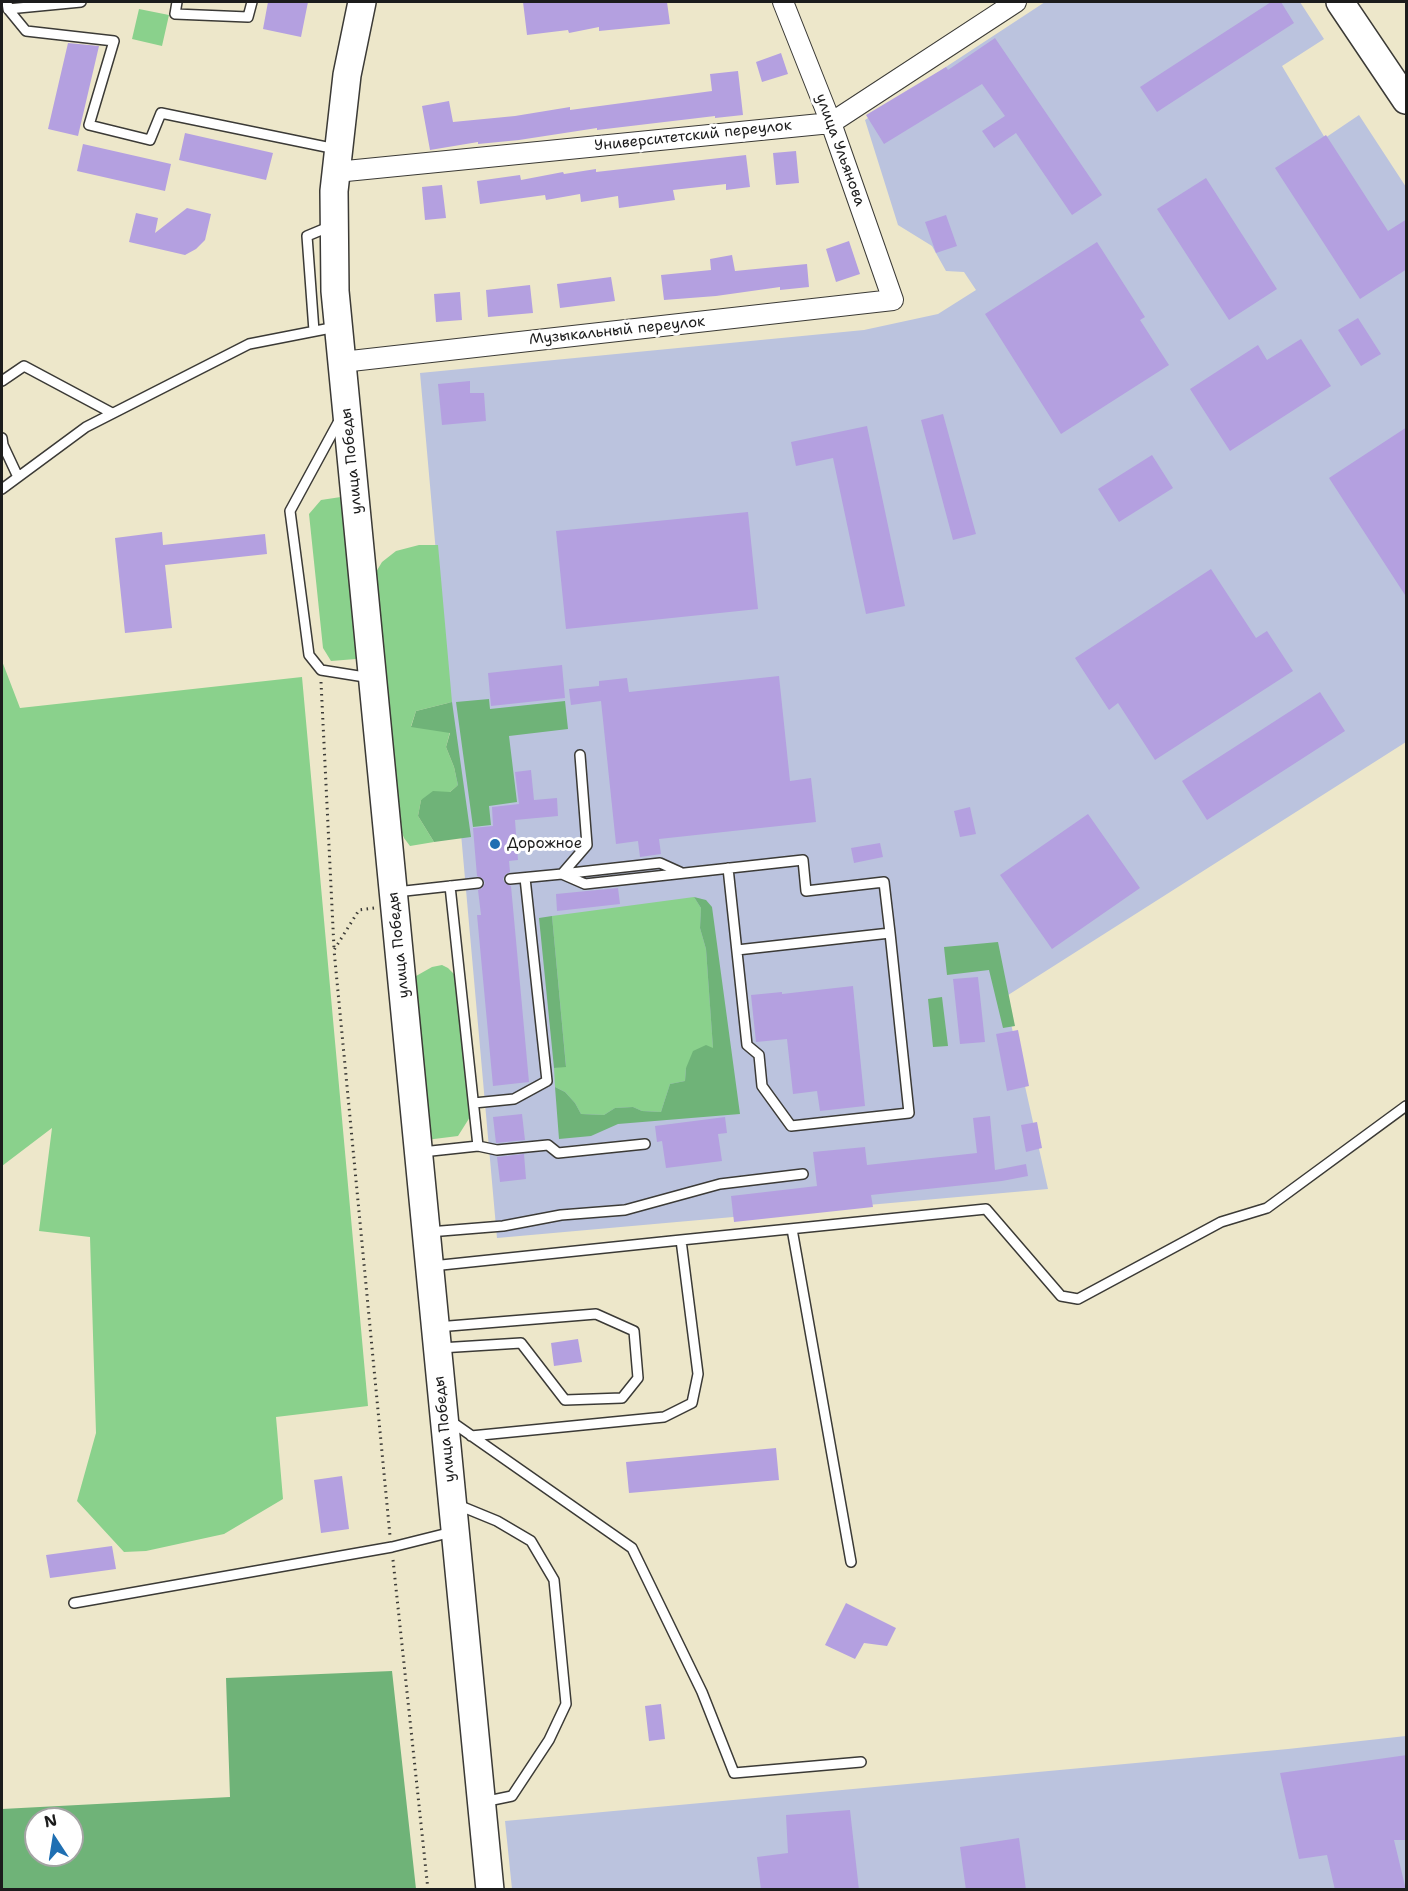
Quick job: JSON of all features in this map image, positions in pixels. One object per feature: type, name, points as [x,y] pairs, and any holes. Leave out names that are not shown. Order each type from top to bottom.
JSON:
[{"type":"main road","name":"улица Победы","points":[[362,2],[347,75],[337,161],[334,191],[335,291],[326,329],[342,362],[490,1890]]},
{"type":"main road","points":[[1340,2],[1407,100]]},
{"type":"street","name":"улица Ульянова","points":[[783,2],[831,123],[893,300]]},
{"type":"street","name":"Университетский переулок","points":[[337,161],[831,123],[1016,2]]},
{"type":"street","name":"Музыкальный переулок","points":[[342,362],[893,300]]},
{"type":"lane","points":[[8,5],[81,2]]},
{"type":"lane","points":[[177,2],[175,14],[248,17],[252,2]]},
{"type":"lane","points":[[8,5],[26,31],[114,41],[89,125],[150,140],[162,112],[337,161]]},
{"type":"lane","points":[[2,489],[86,427],[249,344],[326,329]]},
{"type":"lane","points":[[2,381],[24,366],[112,413]]},
{"type":"lane","points":[[346,407],[290,511],[309,655],[321,670],[373,678]]},
{"type":"lane","points":[[2,438],[18,477]]},
{"type":"lane","points":[[562,874],[587,845],[580,755]]},
{"type":"lane","points":[[510,879],[660,863],[682,873],[728,868],[803,860],[806,891],[884,882],[909,1113],[791,1126],[762,1086],[759,1055],[747,1046],[728,868]]},
{"type":"lane","points":[[474,1103],[514,1099],[546,1081],[525,878]]},
{"type":"lane","points":[[394,898],[450,886],[478,883]]},
{"type":"lane","points":[[450,886],[478,1146]]},
{"type":"lane","points":[[737,950],[890,933]]},
{"type":"lane","points":[[429,1266],[986,1209],[1060,1296],[1078,1299],[1221,1222],[1267,1208],[1407,1106]]},
{"type":"lane","points":[[419,1153],[478,1146],[497,1150],[548,1145],[558,1153],[645,1144]]},
{"type":"lane","points":[[426,1232],[503,1226],[561,1215],[625,1210],[720,1184],[803,1174]]},
{"type":"lane","points":[[792,1229],[851,1562]]},
{"type":"lane","points":[[471,1436],[664,1417],[692,1403],[698,1374],[681,1240]]},
{"type":"lane","points":[[596,1314],[634,1331],[638,1378],[622,1398],[565,1400],[521,1343],[436,1338],[596,1314]]},
{"type":"lane","points":[[444,1417],[632,1548],[702,1692],[734,1773],[861,1762]]},
{"type":"lane","points":[[453,1503],[497,1521],[531,1541],[554,1580],[566,1704],[549,1740],[512,1796],[482,1803]]},
{"type":"lane","points":[[74,1603],[392,1547],[455,1532]]},
{"type":"path","points":[[321,670],[334,950],[428,1890]]},
{"type":"path","points":[[334,950],[359,910],[394,898]]},
{"type":"shaded area","points":[[1045,2],[1300,2],[1324,39],[1282,66],[1325,138],[1359,115],[1406,187],[1406,742],[1005,997],[1048,1189],[497,1238],[420,373],[864,330],[938,314],[976,290],[964,272],[946,271],[932,246],[898,225],[865,120]]},
{"type":"shaded area","points":[[1406,1736],[1406,1889],[512,1889],[505,1821],[1288,1749]]},
{"type":"green space","points":[[139,9],[169,15],[162,46],[132,39]]},
{"type":"green space","points":[[354,495],[379,650],[356,659],[331,661],[323,648],[309,514],[321,500]]},
{"type":"green space","points":[[419,545],[438,545],[452,702],[416,711],[411,726],[450,732],[446,747],[458,785],[450,792],[421,800],[418,816],[434,842],[410,846],[399,825],[376,572],[382,562],[396,551]]},
{"type":"green space","points":[[2,661],[20,708],[302,677],[368,1406],[276,1417],[283,1499],[224,1534],[146,1551],[124,1552],[77,1501],[96,1433],[90,1237],[39,1231],[52,1128],[2,1166]]},
{"type":"green space","points":[[489,699],[490,709],[565,701],[568,729],[509,736],[517,802],[489,806],[491,825],[473,827],[456,702]]},
{"type":"green space","points":[[452,702],[471,837],[434,842],[418,816],[421,800],[433,791],[450,792],[458,785],[446,747],[450,733],[411,727],[416,711]]},
{"type":"green space","points":[[694,897],[701,908],[700,928],[706,949],[713,1048],[686,1068],[685,1081],[670,1084],[661,1112],[642,1111],[633,1107],[615,1108],[604,1115],[581,1114],[565,1092],[555,1087],[554,1068],[566,1066],[552,916]]},
{"type":"green space","points":[[694,897],[706,900],[712,907],[740,1114],[618,1124],[591,1136],[559,1139],[555,1087],[565,1092],[581,1114],[604,1115],[615,1108],[633,1107],[642,1111],[661,1112],[670,1084],[685,1081],[686,1068],[693,1051],[706,1045],[713,1048],[706,949],[700,928],[701,908]]},
{"type":"green space","points":[[552,916],[566,1067],[554,1068],[539,918]]},
{"type":"green space","points":[[998,942],[1015,1026],[1003,1028],[989,970],[947,975],[944,947]]},
{"type":"green space","points":[[442,965],[455,975],[470,1117],[458,1136],[426,1140],[409,980],[432,967]]},
{"type":"green space","points":[[942,997],[948,1046],[933,1047],[928,999]]},
{"type":"green space","points":[[392,1671],[416,1889],[2,1889],[2,1809],[24,1808],[24,1867],[84,1867],[84,1807],[40,1807],[230,1797],[226,1678]]},
{"type":"building","points":[[268,2],[308,2],[301,37],[263,29]]},
{"type":"building","points":[[523,2],[667,2],[670,24],[599,31],[599,27],[569,33],[568,30],[527,35]]},
{"type":"building","points":[[1271,2],[1281,2],[1294,23],[1157,112],[1140,87]]},
{"type":"building","points":[[995,38],[1102,195],[1072,215],[1016,133],[994,148],[982,131],[1005,116],[982,84],[884,144],[866,115],[946,67],[948,70]]},
{"type":"building","points":[[68,43],[99,46],[78,136],[48,129]]},
{"type":"building","points":[[781,53],[788,74],[762,82],[756,62]]},
{"type":"building","points":[[738,71],[743,115],[715,118],[715,116],[597,130],[597,128],[430,150],[422,106],[449,101],[453,122],[515,116],[570,107],[570,110],[712,91],[710,74]]},
{"type":"building","points":[[185,133],[273,153],[266,180],[179,160]]},
{"type":"building","points":[[1326,135],[1388,231],[1407,219],[1407,269],[1360,299],[1275,168]]},
{"type":"building","points":[[83,144],[171,164],[165,191],[77,171]]},
{"type":"building","points":[[796,151],[799,183],[776,185],[773,153]]},
{"type":"building","points":[[746,155],[750,187],[726,190],[726,184],[673,190],[675,200],[619,208],[618,196],[581,202],[580,194],[546,200],[545,195],[480,204],[477,181],[520,175],[521,180],[563,172],[564,174],[596,169],[596,172]]},
{"type":"building","points":[[1206,178],[1277,289],[1229,320],[1157,209]]},
{"type":"building","points":[[442,185],[446,218],[425,220],[422,187]]},
{"type":"building","points":[[187,208],[211,214],[205,240],[196,249],[185,255],[129,242],[136,213],[158,218],[155,233]]},
{"type":"building","points":[[946,215],[957,246],[936,253],[925,222]]},
{"type":"building","points":[[849,241],[860,274],[836,282],[826,249]]},
{"type":"building","points":[[1097,242],[1145,317],[1140,320],[1169,365],[1061,434],[985,314]]},
{"type":"building","points":[[732,255],[735,271],[807,264],[809,287],[780,290],[780,287],[716,296],[664,300],[661,275],[711,270],[710,259]]},
{"type":"building","points":[[611,277],[615,301],[560,308],[557,284]]},
{"type":"building","points":[[530,285],[533,313],[488,317],[486,290]]},
{"type":"building","points":[[460,292],[462,320],[436,322],[434,294]]},
{"type":"building","points":[[1358,318],[1381,354],[1361,366],[1338,330]]},
{"type":"building","points":[[1301,339],[1331,386],[1230,451],[1190,389],[1258,345],[1267,360]]},
{"type":"building","points":[[470,381],[470,393],[484,393],[486,421],[442,425],[438,384]]},
{"type":"building","points":[[943,414],[976,534],[953,540],[921,420]]},
{"type":"building","points":[[867,426],[905,606],[866,614],[833,458],[796,466],[791,442]]},
{"type":"building","points":[[1407,427],[1407,598],[1329,478]]},
{"type":"building","points":[[1152,455],[1173,488],[1119,522],[1098,489]]},
{"type":"building","points":[[748,512],[758,609],[566,629],[556,531]]},
{"type":"building","points":[[162,532],[163,545],[265,534],[267,554],[165,565],[172,628],[125,633],[115,538]]},
{"type":"building","points":[[1211,569],[1256,638],[1267,631],[1293,671],[1155,760],[1118,703],[1109,710],[1075,658]]},
{"type":"building","points":[[562,665],[565,698],[491,706],[488,673]]},
{"type":"building","points":[[779,676],[790,781],[811,778],[816,822],[659,839],[661,854],[640,857],[638,841],[616,844],[601,701],[571,705],[569,689],[599,686],[599,681],[627,678],[629,692]]},
{"type":"building","points":[[1320,692],[1345,731],[1207,820],[1182,781]]},
{"type":"building","points":[[531,770],[534,800],[557,798],[558,816],[515,820],[518,860],[509,861],[510,872],[503,879],[511,886],[529,1082],[493,1086],[477,915],[481,915],[478,890],[485,883],[477,876],[473,828],[493,826],[492,807],[519,804],[515,772]]},
{"type":"building","points":[[970,807],[976,834],[960,837],[954,811]]},
{"type":"building","points":[[1088,814],[1140,888],[1052,949],[1000,875]]},
{"type":"building","points":[[880,843],[883,857],[854,863],[851,848]]},
{"type":"building","points":[[618,888],[620,904],[557,911],[556,894]]},
{"type":"building","points":[[978,977],[985,1042],[960,1044],[953,979]]},
{"type":"building","points":[[853,986],[865,1106],[820,1111],[817,1091],[793,1094],[787,1039],[756,1042],[751,995]]},
{"type":"building","points":[[1018,1030],[1029,1086],[1007,1091],[996,1034]]},
{"type":"building","points":[[522,1114],[525,1140],[496,1143],[493,1117]]},
{"type":"building","points":[[990,1116],[995,1170],[1026,1164],[1028,1176],[1002,1181],[871,1195],[873,1207],[734,1222],[731,1196],[817,1186],[813,1152],[865,1147],[867,1165],[977,1153],[973,1118]]},
{"type":"building","points":[[725,1117],[727,1133],[718,1134],[722,1161],[666,1168],[662,1141],[657,1142],[655,1126]]},
{"type":"building","points":[[1037,1122],[1042,1148],[1026,1152],[1021,1125]]},
{"type":"building","points":[[524,1154],[526,1179],[500,1182],[497,1157]]},
{"type":"building","points":[[578,1339],[582,1362],[554,1366],[551,1343]]},
{"type":"building","points":[[776,1448],[779,1480],[629,1493],[626,1462]]},
{"type":"building","points":[[342,1476],[349,1529],[321,1533],[314,1480]]},
{"type":"building","points":[[112,1546],[116,1569],[50,1578],[46,1555]]},
{"type":"building","points":[[846,1603],[896,1628],[887,1646],[864,1643],[855,1659],[825,1645]]},
{"type":"building","points":[[661,1704],[665,1739],[649,1741],[645,1706]]},
{"type":"building","points":[[1407,1755],[1407,1840],[1394,1840],[1406,1890],[1335,1890],[1327,1855],[1299,1859],[1280,1773]]},
{"type":"building","points":[[850,1810],[859,1890],[761,1890],[757,1857],[788,1853],[786,1815]]},
{"type":"building","points":[[1019,1838],[1026,1890],[966,1890],[960,1847]]},
{"type":"place","name":"Дорожное","points":[[495,844]]}]
